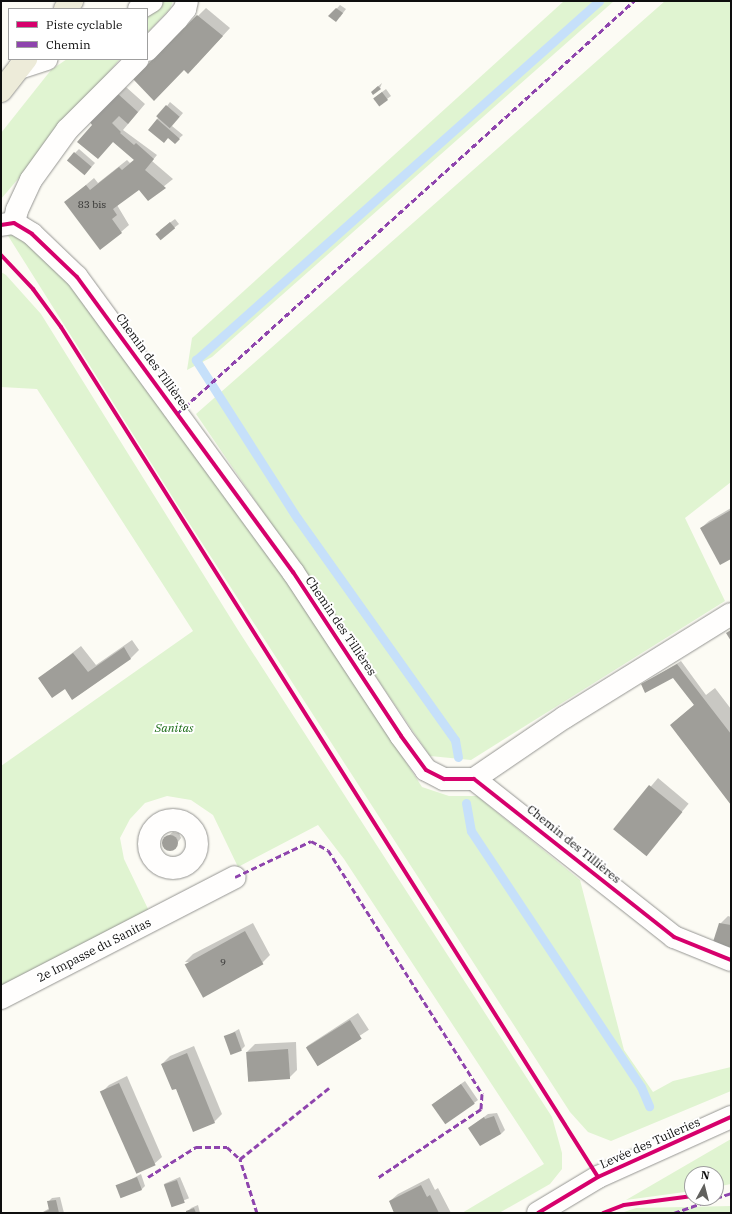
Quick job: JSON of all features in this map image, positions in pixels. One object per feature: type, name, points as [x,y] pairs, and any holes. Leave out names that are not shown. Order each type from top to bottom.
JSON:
[{"type":"main road","points":[[1,91],[23,63]]},
{"type":"street","points":[[141,8],[152,1]]},
{"type":"street","points":[[148,49],[177,20],[185,9],[187,1]]},
{"type":"street","points":[[23,63],[41,60]]},
{"type":"street","points":[[8,224],[17,210],[31,180],[67,130],[137,60]]},
{"type":"street","name":"Chemin des Tillières","points":[[8,224],[32,234],[77,277],[293,572],[422,765],[434,776],[444,779],[474,779],[674,937],[731,960]]},
{"type":"street","points":[[474,779],[565,717],[731,614]]},
{"type":"street","points":[[181,866],[187,902]]},
{"type":"street","name":"2e Impasse du Sanitas","points":[[1,998],[235,877]]},
{"type":"street","name":"Levée des Tuileries","points":[[538,1213],[598,1177],[731,1117]]},
{"type":"green space","points":[[157,1],[173,1],[170,9],[148,32],[148,8]]},
{"type":"green space","points":[[564,1],[614,1],[212,357],[187,370],[192,338]]},
{"type":"green space","points":[[665,1],[731,1],[731,482],[685,518],[725,601],[471,760],[430,756],[196,414]]},
{"type":"green space","points":[[66,60],[119,60],[1,199],[1,133],[51,70]]},
{"type":"green space","points":[[5,231],[20,234],[70,285],[313,617],[422,787],[449,796],[477,796],[580,880],[624,1050],[653,1092],[673,1081],[731,1067],[731,1091],[611,1141],[588,1132],[570,1112],[182,512]]},
{"type":"green space","name":"Sanitas","points":[[1,272],[6,275],[41,314],[238,630],[552,1117],[562,1153],[562,1169],[550,1184],[499,1213],[462,1213],[544,1164],[344,859],[318,825],[238,867],[213,815],[191,800],[167,796],[145,803],[130,819],[120,838],[124,859],[149,911],[1,988],[1,766],[193,631],[37,389],[1,387]]},
{"type":"green space","points":[[731,1139],[731,1184],[724,1185],[724,1166],[685,1166]]},
{"type":"green space","points":[[684,1166],[684,1192],[626,1200]]},
{"type":"green space","points":[[731,1206],[731,1213],[621,1213],[636,1208]]},
{"type":"building","points":[[336,8],[343,13],[336,22],[328,16]]},
{"type":"building","points":[[197,15],[223,36],[188,74],[184,70],[154,101],[133,79]]},
{"type":"building","points":[[378,86],[381,89],[373,95],[371,92]]},
{"type":"building","points":[[382,92],[388,100],[379,107],[373,99]]},
{"type":"building","points":[[118,94],[138,112],[128,124],[119,116],[112,123],[121,132],[120,133],[134,145],[136,143],[154,159],[145,170],[166,188],[148,201],[139,190],[113,209],[117,215],[112,219],[122,233],[100,250],[64,202],[86,185],[90,190],[119,167],[122,170],[134,160],[113,142],[98,159],[77,142],[92,125],[90,122]]},
{"type":"building","points":[[166,105],[180,117],[170,128],[156,116]]},
{"type":"building","points":[[157,119],[180,139],[175,144],[168,138],[164,143],[148,130]]},
{"type":"building","points":[[74,152],[92,167],[85,175],[67,160]]},
{"type":"building","points":[[170,222],[175,228],[161,240],[155,234]]},
{"type":"building","points":[[731,510],[731,559],[720,565],[700,528]]},
{"type":"building","points":[[731,630],[731,641],[726,633]]},
{"type":"building","points":[[124,647],[131,659],[72,700],[65,689],[52,698],[38,678],[73,653],[88,672]]},
{"type":"building","points":[[677,664],[731,734],[731,805],[670,725],[694,705],[673,678],[645,693],[641,684]]},
{"type":"building","points":[[649,785],[682,812],[647,856],[613,829]]},
{"type":"building","points":[[167,835],[173,835],[178,840],[176,849],[173,851],[167,851],[162,846],[162,840]]},
{"type":"building","points":[[719,923],[731,925],[731,948],[713,942]]},
{"type":"building","points":[[245,931],[263,964],[203,998],[185,964]]},
{"type":"building","points":[[350,1020],[362,1039],[318,1066],[306,1048]]},
{"type":"building","points":[[235,1032],[242,1051],[231,1055],[224,1036]]},
{"type":"building","points":[[288,1049],[290,1079],[248,1082],[246,1052]]},
{"type":"building","points":[[187,1053],[215,1123],[193,1132],[176,1089],[172,1090],[161,1064]]},
{"type":"building","points":[[119,1083],[156,1165],[136,1174],[100,1092]]},
{"type":"building","points":[[461,1084],[475,1104],[445,1124],[432,1105]]},
{"type":"building","points":[[494,1116],[501,1134],[480,1146],[468,1128],[484,1117],[485,1119]]},
{"type":"building","points":[[137,1177],[142,1190],[121,1198],[116,1185]]},
{"type":"building","points":[[177,1180],[185,1203],[172,1207],[164,1185]]},
{"type":"building","points":[[421,1185],[427,1197],[430,1195],[439,1213],[394,1213],[389,1201]]},
{"type":"building","points":[[56,1200],[59,1213],[41,1213],[49,1210],[47,1201]]},
{"type":"building","points":[[194,1208],[196,1213],[186,1213],[186,1211]]},
{"type":"waterway","points":[[458,757],[455,740],[297,518],[196,360],[599,1]]},
{"type":"waterway","points":[[466,803],[471,831],[641,1087],[649,1106]]},
{"type":"marked path","points":[[178,413],[634,1]]},
{"type":"marked path","points":[[235,877],[311,841],[328,850],[482,1094],[481,1109],[377,1178]]},
{"type":"marked path","points":[[257,1213],[240,1159],[329,1088]]},
{"type":"marked path","points":[[148,1177],[196,1147],[227,1147],[240,1159]]},
{"type":"marked path","points":[[724,1195],[731,1193]]},
{"type":"marked path","points":[[674,1213],[694,1206]]},
{"type":"cycle path","points":[[1,225],[14,223],[32,234],[77,277],[293,572],[401,736],[426,770],[444,779],[474,779],[674,937],[731,960]]},
{"type":"cycle path","points":[[1,255],[33,289],[61,327],[598,1177]]},
{"type":"cycle path","points":[[538,1213],[598,1177],[731,1117]]},
{"type":"cycle path","points":[[603,1213],[624,1205],[684,1197]]}]
